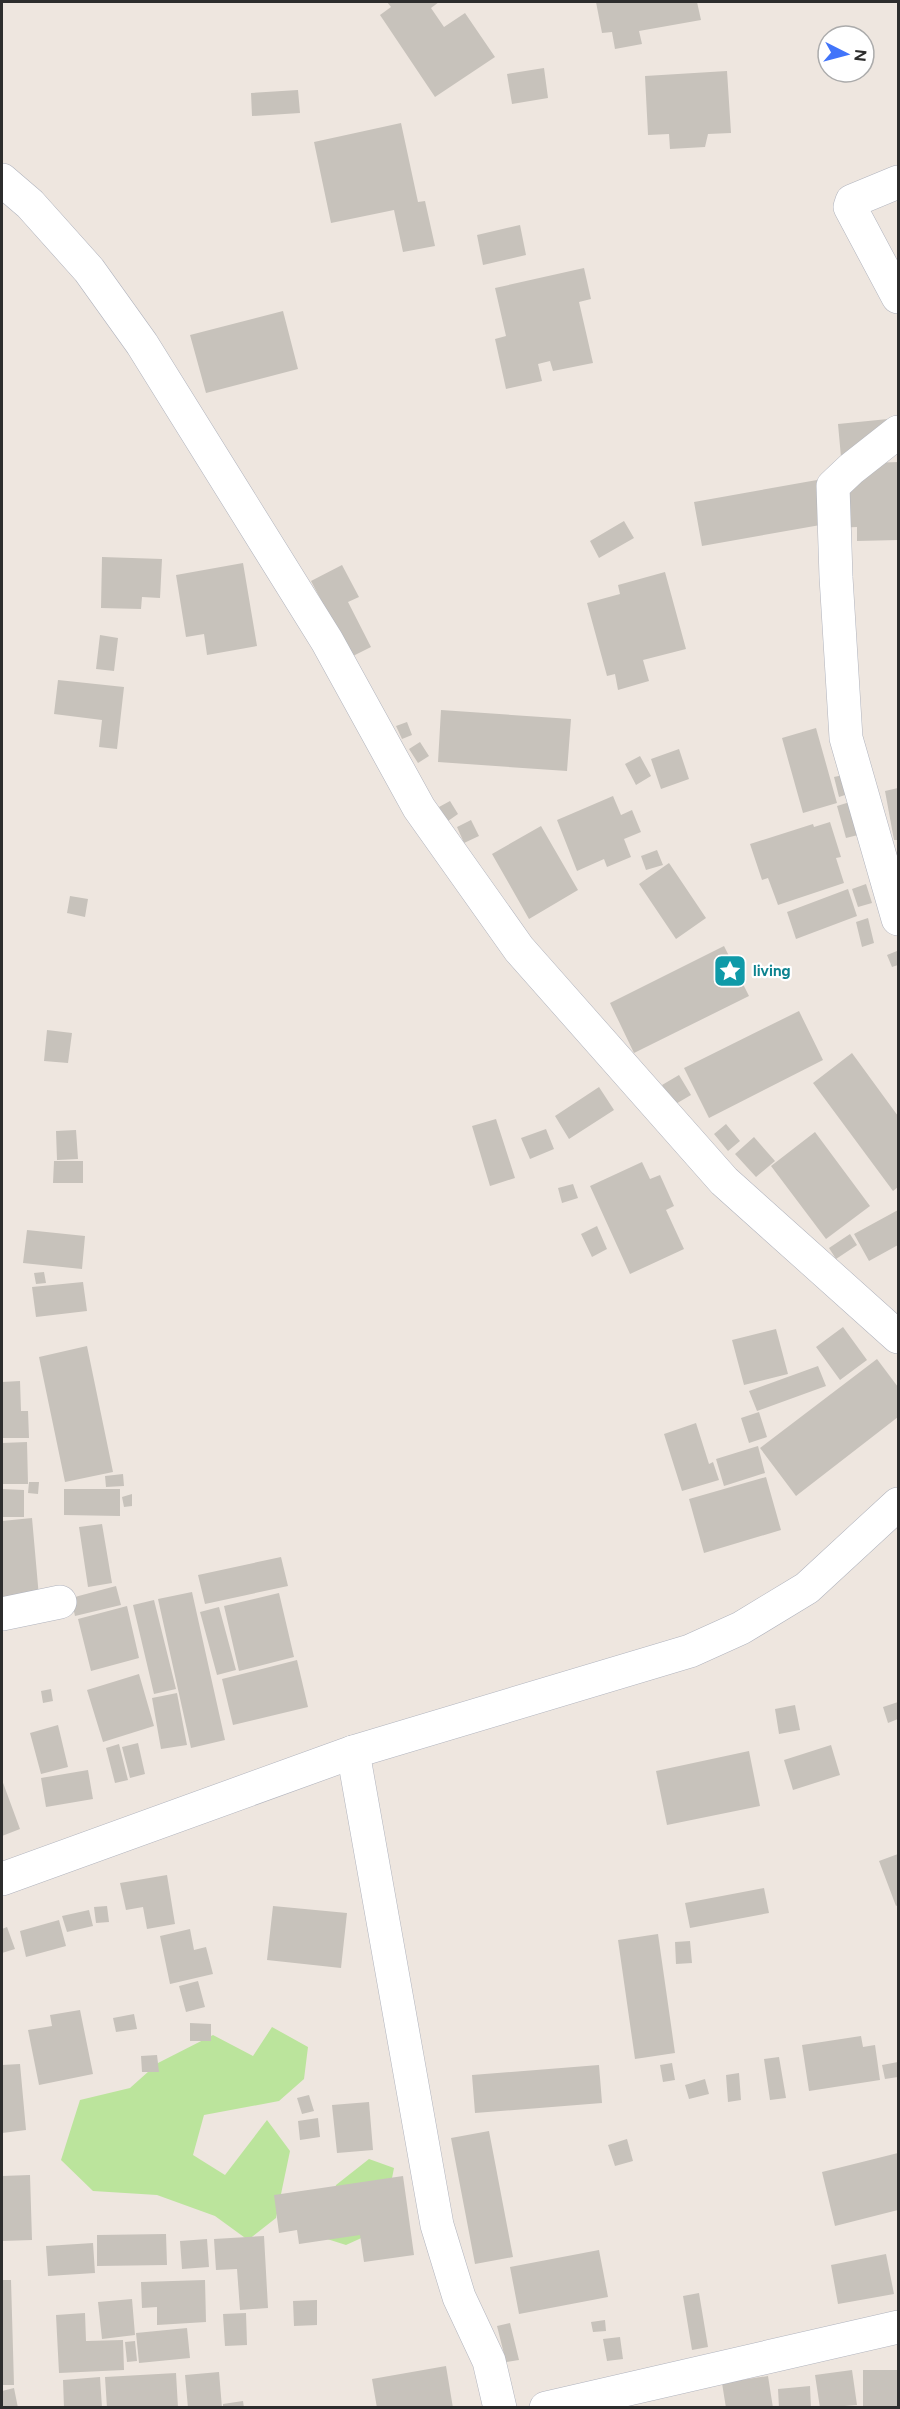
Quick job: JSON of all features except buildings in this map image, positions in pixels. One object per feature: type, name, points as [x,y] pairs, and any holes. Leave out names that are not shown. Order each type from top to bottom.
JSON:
[{"type":"street","points":[[2,180],[30,204],[89,270],[142,344],[327,641],[419,808],[519,949],[724,1181],[898,1337]]},
{"type":"street","points":[[898,182],[852,201],[850,207],[898,297]]},
{"type":"street","points":[[898,432],[850,469],[833,486],[846,738],[898,919]]},
{"type":"street","points":[[2,1879],[353,1752],[690,1651],[741,1628],[807,1588],[898,1504]]},
{"type":"street","points":[[2,1614],[60,1602]]},
{"type":"street","points":[[353,1752],[437,2225],[459,2297],[489,2361],[500,2408]]},
{"type":"street","points":[[546,2408],[898,2327]]},
{"type":"green space","points":[[272,2027],[308,2047],[304,2079],[279,2101],[204,2115],[193,2155],[225,2175],[267,2120],[290,2151],[276,2218],[248,2240],[215,2216],[157,2195],[93,2191],[61,2160],[80,2100],[130,2088],[158,2063],[213,2035],[253,2056]]},
{"type":"green space","points":[[369,2159],[394,2168],[385,2214],[368,2235],[346,2245],[324,2238],[336,2185]]},
{"type":"place","name":"living","points":[[730,971]]}]
